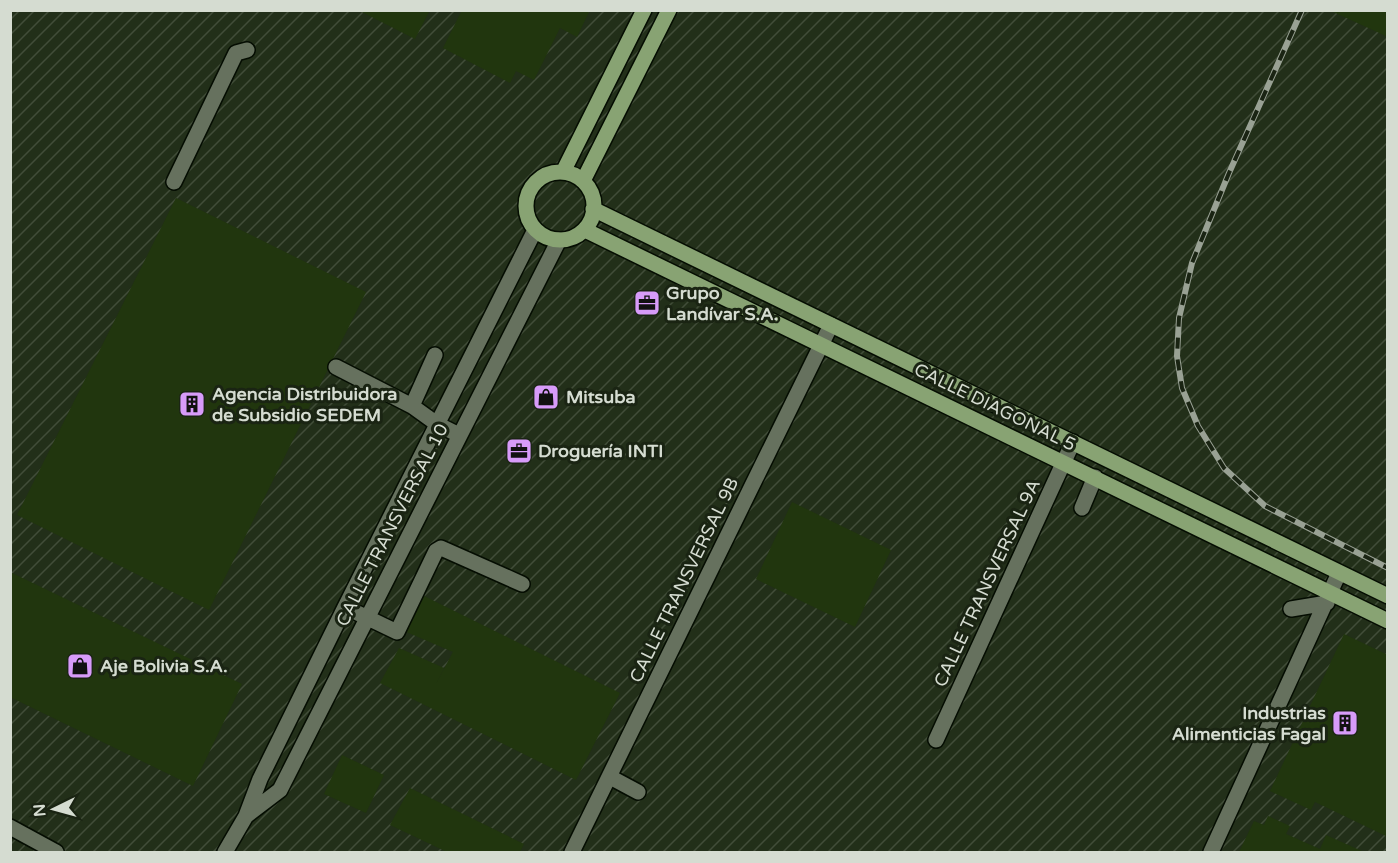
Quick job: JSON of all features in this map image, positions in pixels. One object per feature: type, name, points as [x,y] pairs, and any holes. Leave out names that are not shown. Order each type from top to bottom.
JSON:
[{"type":"main road","points":[[563,172],[644,10]]},
{"type":"main road","points":[[584,179],[669,10]]},
{"type":"main road","points":[[563,172],[584,179],[591,192],[593,209],[585,230],[575,237],[559,240],[548,238],[535,230],[526,208],[532,186],[541,178],[563,172]]},
{"type":"main road","name":"CALLE DIAGONAL 5","points":[[593,209],[1388,596]]},
{"type":"main road","name":"CALLE DIAGONAL 5","points":[[585,230],[1095,477],[1328,598],[1388,621]]},
{"type":"street","points":[[174,182],[236,53],[247,51]]},
{"type":"street","name":"CALLE TRANSVERSAL 10","points":[[225,852],[246,816],[260,779],[535,230]]},
{"type":"street","name":"CALLE TRANSVERSAL 10","points":[[246,816],[280,790],[559,240]]},
{"type":"street","name":"CALLE TRANSVERSAL 9B","points":[[572,852],[831,325]]},
{"type":"street","points":[[412,406],[435,355]]},
{"type":"street","points":[[336,367],[412,406],[437,424],[459,435]]},
{"type":"street","name":"CALLE TRANSVERSAL 9A","points":[[936,740],[1073,442]]},
{"type":"street","points":[[1082,508],[1095,477]]},
{"type":"street","points":[[345,607],[397,632],[436,551],[441,548],[522,584]]},
{"type":"street","points":[[1211,852],[1339,573]]},
{"type":"street","points":[[1292,609],[1328,598]]},
{"type":"street","points":[[610,777],[638,792]]},
{"type":"street","points":[[10,827],[56,852]]},
{"type":"shaded area","points":[[10,11],[1387,11],[1387,852],[11,852]]},
{"type":"building","points":[[358,10],[430,10],[415,39]]},
{"type":"building","points":[[462,10],[590,10],[577,37],[560,28],[534,80],[516,71],[510,83],[443,48]]},
{"type":"building","points":[[1329,10],[1388,10],[1388,37]]},
{"type":"building","name":"Agencia Distribuidora de Subsidio SEDEM","points":[[176,198],[366,292],[209,610],[17,515]]},
{"type":"building","points":[[792,502],[891,550],[855,627],[756,579]]},
{"type":"building","points":[[10,572],[242,684],[193,786],[10,697]]},
{"type":"building","points":[[422,595],[620,693],[576,780],[380,683],[399,648],[444,668],[436,684],[453,652],[404,631]]},
{"type":"building","name":"Industrias Alimenticias Fagal","points":[[1344,634],[1388,655],[1388,837],[1315,802],[1311,810],[1270,791]]},
{"type":"building","points":[[342,755],[384,775],[366,813],[324,794]]},
{"type":"building","points":[[410,788],[524,844],[520,852],[447,852],[390,825]]},
{"type":"building","points":[[1268,816],[1290,826],[1286,834],[1320,849],[1326,835],[1364,852],[1239,852],[1254,821],[1264,825]]},
{"type":"railway","points":[[1302,10],[1229,173],[1192,263],[1179,318],[1177,356],[1182,388],[1198,426],[1224,468],[1265,506],[1388,568]]},
{"type":"place","name":"Grupo Landívar S.A.","points":[[647,303]]},
{"type":"place","name":"Mitsuba","points":[[546,397]]},
{"type":"place","name":"Agencia Distribuidora de Subsidio SEDEM","points":[[192,404]]},
{"type":"place","name":"Droguería INTI","points":[[519,451]]},
{"type":"place","name":"Aje Bolivia S.A.","points":[[80,666]]},
{"type":"place","name":"Industrias Alimenticias Fagal","points":[[1345,723]]}]
